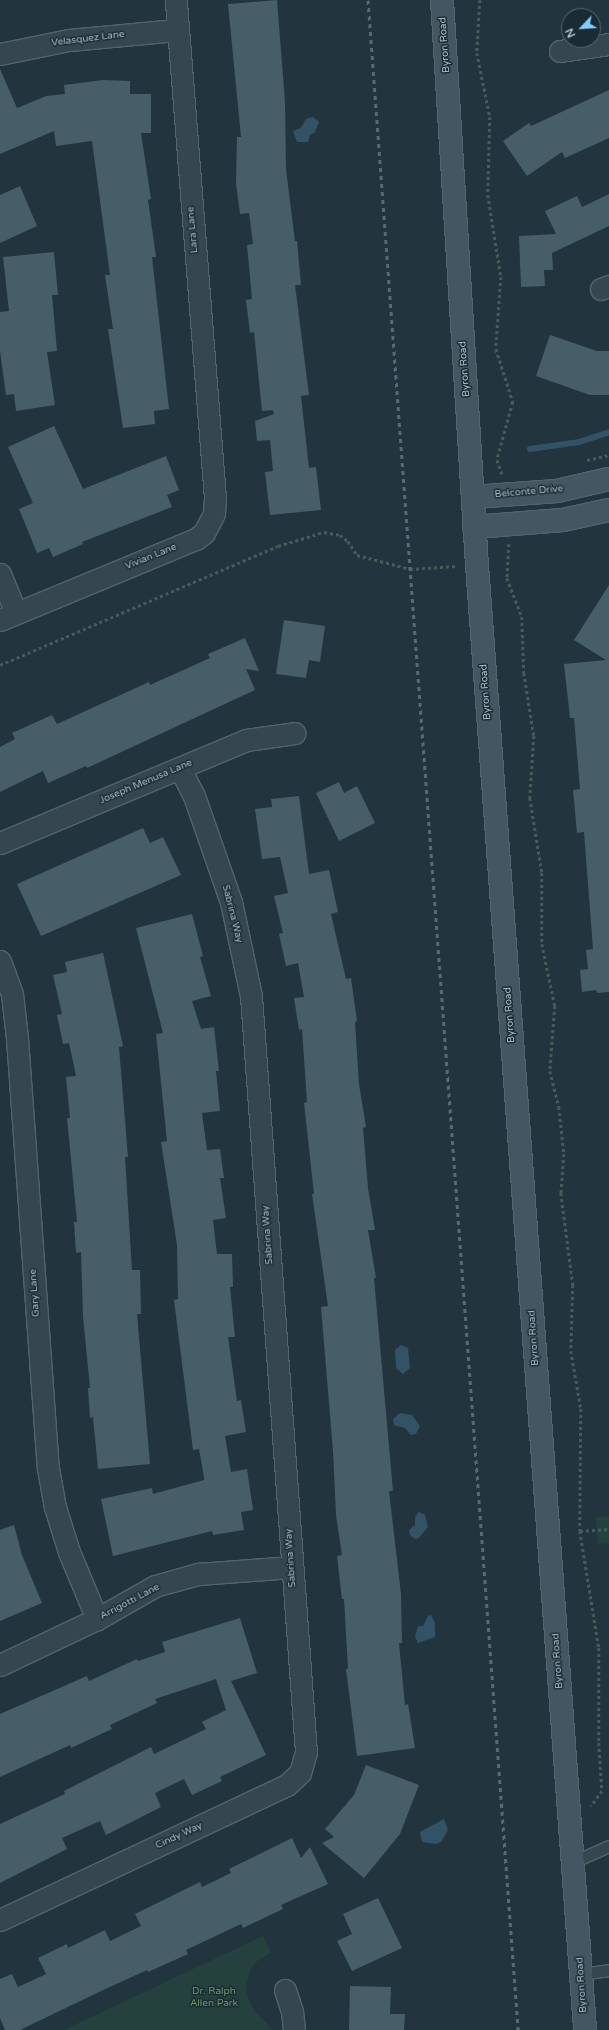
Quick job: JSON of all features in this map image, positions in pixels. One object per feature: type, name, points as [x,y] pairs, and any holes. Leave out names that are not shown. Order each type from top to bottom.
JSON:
[{"type":"main road","name":"Byron Road","points":[[442,0],[474,527],[585,2030]]},
{"type":"main road","name":"Belconte Drive","points":[[473,497],[557,491],[609,479]]},
{"type":"main road","points":[[474,527],[563,520],[609,510]]},
{"type":"street","name":"Lara Lane","points":[[176,0],[177,30],[209,431]]},
{"type":"street","name":"Velasquez Lane","points":[[0,54],[69,40],[177,30]]},
{"type":"street","points":[[560,50],[609,44]]},
{"type":"street","name":"Vivian Lane","points":[[8,616],[196,539],[204,533],[214,513],[215,498],[209,431]]},
{"type":"street","points":[[0,574],[8,616]]},
{"type":"street","name":"Joseph Menusa Lane","points":[[0,843],[246,740],[295,733]]},
{"type":"street","name":"Sabrina Way","points":[[180,768],[194,796],[231,902],[251,996],[303,1714]]},
{"type":"street","name":"Gary Lane","points":[[0,961],[12,994],[17,1038],[48,1468],[55,1507],[69,1552],[98,1619]]},
{"type":"street","name":"Arrigotti Lane","points":[[0,1665],[98,1619],[155,1586],[198,1574],[292,1567]]},
{"type":"street","name":"Cindy Way","points":[[0,1920],[287,1785],[300,1773],[306,1752],[303,1714]]},
{"type":"street","points":[[284,1990],[292,2011],[294,2030]]},
{"type":"lane","points":[[573,1862],[609,1846]]},
{"type":"lane","points":[[581,1974],[609,1970]]},
{"type":"path","points":[[480,0],[477,53],[490,117],[488,195],[501,277],[496,349],[513,402],[497,460],[504,479],[505,494]]},
{"type":"path","points":[[508,524],[510,554],[507,578],[522,617],[524,673],[534,736],[530,798],[542,873],[542,944],[555,1006],[550,1071],[558,1108],[564,1154],[561,1193],[573,1285],[571,1351],[580,1408],[580,1531],[599,1648],[598,1742],[602,1791],[570,1835]]},
{"type":"path","points":[[0,665],[278,546],[324,532],[340,535],[348,541],[357,555],[410,569],[477,565]]},
{"type":"path","points":[[580,1531],[609,1528]]},
{"type":"green space","points":[[609,1516],[609,1543],[598,1544],[596,1517]]},
{"type":"green space","name":"Dr. Ralph Allen Park","points":[[263,1936],[271,1953],[257,1961],[251,1968],[246,1986],[247,1995],[254,2010],[273,2030],[64,2030]]},
{"type":"water","points":[[313,117],[319,122],[315,132],[310,135],[308,142],[297,142],[293,131],[301,128],[306,119]]},
{"type":"water","points":[[401,1345],[408,1348],[410,1368],[403,1374],[396,1368],[395,1350]]},
{"type":"water","points":[[400,1413],[412,1415],[420,1426],[416,1434],[411,1435],[405,1428],[394,1425],[393,1419]]},
{"type":"water","points":[[419,1512],[425,1515],[428,1527],[419,1538],[415,1539],[410,1535],[409,1530],[415,1525],[415,1517]]},
{"type":"water","points":[[431,1615],[435,1623],[435,1637],[418,1643],[415,1637],[418,1626],[423,1626],[428,1616]]},
{"type":"water","points":[[444,1819],[448,1830],[441,1842],[436,1844],[422,1842],[420,1832]]},
{"type":"building","points":[[277,0],[285,102],[286,169],[295,241],[297,241],[301,285],[295,285],[309,395],[301,396],[309,468],[316,467],[321,510],[270,515],[265,472],[273,471],[270,440],[257,441],[255,421],[274,414],[273,410],[262,411],[254,332],[250,333],[246,300],[252,299],[247,245],[253,244],[249,213],[240,214],[236,184],[237,137],[241,137],[228,4]]},
{"type":"building","points":[[0,69],[17,108],[46,96],[65,94],[64,85],[103,80],[130,81],[130,94],[151,94],[151,133],[141,133],[151,199],[148,200],[156,257],[152,257],[169,409],[154,411],[155,424],[123,428],[108,329],[113,329],[105,275],[110,275],[92,141],[56,146],[54,131],[0,154]]},
{"type":"building","points":[[609,90],[609,138],[565,158],[562,152],[527,176],[503,141],[529,123],[531,126]]},
{"type":"building","points":[[20,186],[37,226],[0,243],[0,195]]},
{"type":"building","points":[[609,194],[609,226],[552,253],[553,270],[544,270],[545,286],[521,287],[519,236],[556,234],[545,211],[577,196],[582,207]]},
{"type":"building","points":[[54,252],[58,295],[52,295],[57,351],[47,352],[55,405],[16,411],[14,394],[6,395],[0,351],[0,312],[9,311],[3,257]]},
{"type":"building","points":[[550,335],[597,351],[609,351],[609,395],[590,395],[536,376]]},
{"type":"building","points":[[54,426],[83,489],[166,456],[179,490],[167,495],[172,507],[82,542],[83,544],[53,557],[49,548],[37,553],[19,509],[33,503],[8,447]]},
{"type":"building","points":[[609,585],[609,992],[597,993],[596,990],[582,992],[580,970],[588,969],[586,950],[593,949],[584,832],[577,833],[573,790],[580,789],[574,718],[570,718],[564,664],[606,660],[574,640]]},
{"type":"building","points":[[284,620],[325,626],[320,662],[309,660],[306,678],[276,674]]},
{"type":"building","points":[[245,638],[259,671],[246,669],[255,690],[87,768],[86,766],[48,783],[43,771],[0,792],[0,747],[15,739],[12,733],[52,715],[57,724],[149,682],[150,685],[210,658],[208,654]]},
{"type":"building","points":[[339,782],[344,793],[357,786],[375,823],[339,841],[316,793]]},
{"type":"building","points":[[299,796],[309,874],[329,870],[338,912],[331,914],[346,979],[351,978],[357,1021],[355,1022],[359,1084],[366,1127],[363,1128],[368,1188],[375,1230],[368,1230],[376,1278],[374,1278],[393,1491],[389,1491],[401,1594],[402,1643],[399,1643],[405,1705],[408,1704],[415,1748],[357,1756],[346,1669],[348,1669],[344,1599],[342,1599],[337,1556],[342,1555],[336,1515],[333,1451],[321,1307],[328,1306],[312,1194],[314,1194],[304,1103],[307,1102],[302,1029],[299,1030],[294,998],[304,997],[298,963],[286,966],[279,934],[283,933],[274,896],[288,893],[280,857],[262,859],[255,809],[272,807],[271,799]]},
{"type":"building","points":[[143,828],[150,843],[163,837],[181,875],[41,936],[17,884]]},
{"type":"building","points":[[192,914],[203,956],[200,957],[211,996],[192,1001],[201,1029],[214,1027],[219,1071],[216,1071],[220,1111],[202,1113],[207,1150],[220,1149],[224,1178],[220,1178],[226,1218],[213,1220],[217,1254],[232,1254],[233,1287],[230,1287],[235,1337],[228,1337],[237,1401],[241,1400],[246,1432],[225,1436],[231,1472],[247,1469],[253,1510],[241,1512],[244,1530],[213,1535],[212,1531],[113,1556],[101,1499],[152,1488],[153,1494],[204,1480],[199,1449],[193,1450],[174,1300],[178,1299],[177,1245],[161,1142],[167,1141],[156,1034],[163,1033],[136,928]]},
{"type":"building","points":[[103,953],[123,1046],[119,1047],[128,1157],[125,1157],[132,1270],[140,1270],[141,1314],[137,1314],[150,1464],[98,1469],[93,1417],[90,1418],[88,1388],[90,1388],[83,1316],[81,1252],[76,1253],[74,1222],[77,1222],[67,1118],[70,1118],[66,1077],[76,1076],[69,1043],[63,1044],[57,1015],[62,1014],[53,975],[67,972],[65,962]]},
{"type":"building","points":[[14,1525],[22,1555],[42,1603],[0,1621],[0,1530]]},
{"type":"building","points":[[240,1618],[257,1673],[231,1681],[266,1755],[220,1777],[222,1781],[192,1795],[184,1779],[155,1793],[161,1807],[106,1835],[100,1821],[62,1838],[67,1849],[0,1883],[0,1824],[65,1794],[64,1791],[151,1747],[154,1754],[206,1729],[202,1722],[226,1710],[216,1679],[155,1699],[157,1703],[110,1725],[112,1729],[71,1748],[70,1745],[0,1777],[0,1714],[87,1676],[89,1681],[137,1659],[138,1661],[165,1652],[162,1642]]},
{"type":"building","points":[[366,1765],[419,1785],[400,1834],[364,1878],[322,1843],[334,1837],[325,1829],[354,1795]]},
{"type":"building","points":[[292,1838],[301,1858],[310,1847],[328,1884],[281,1905],[283,1909],[243,1928],[241,1924],[186,1950],[188,1954],[148,1972],[147,1970],[20,2030],[5,2030],[0,2018],[0,1979],[12,1974],[18,1987],[46,1974],[38,1958],[67,1944],[68,1948],[105,1930],[110,1941],[141,1926],[135,1914],[200,1882],[202,1887],[231,1873],[229,1869]]},
{"type":"building","points":[[378,1898],[402,1948],[352,1971],[337,1941],[352,1934],[343,1914]]},
{"type":"building","points":[[350,1986],[391,1987],[390,2014],[405,2014],[404,2030],[349,2030]]},
{"type":"waterway","points":[[530,449],[579,442],[609,432]]},
{"type":"railway","points":[[368,0],[518,2030]]}]
